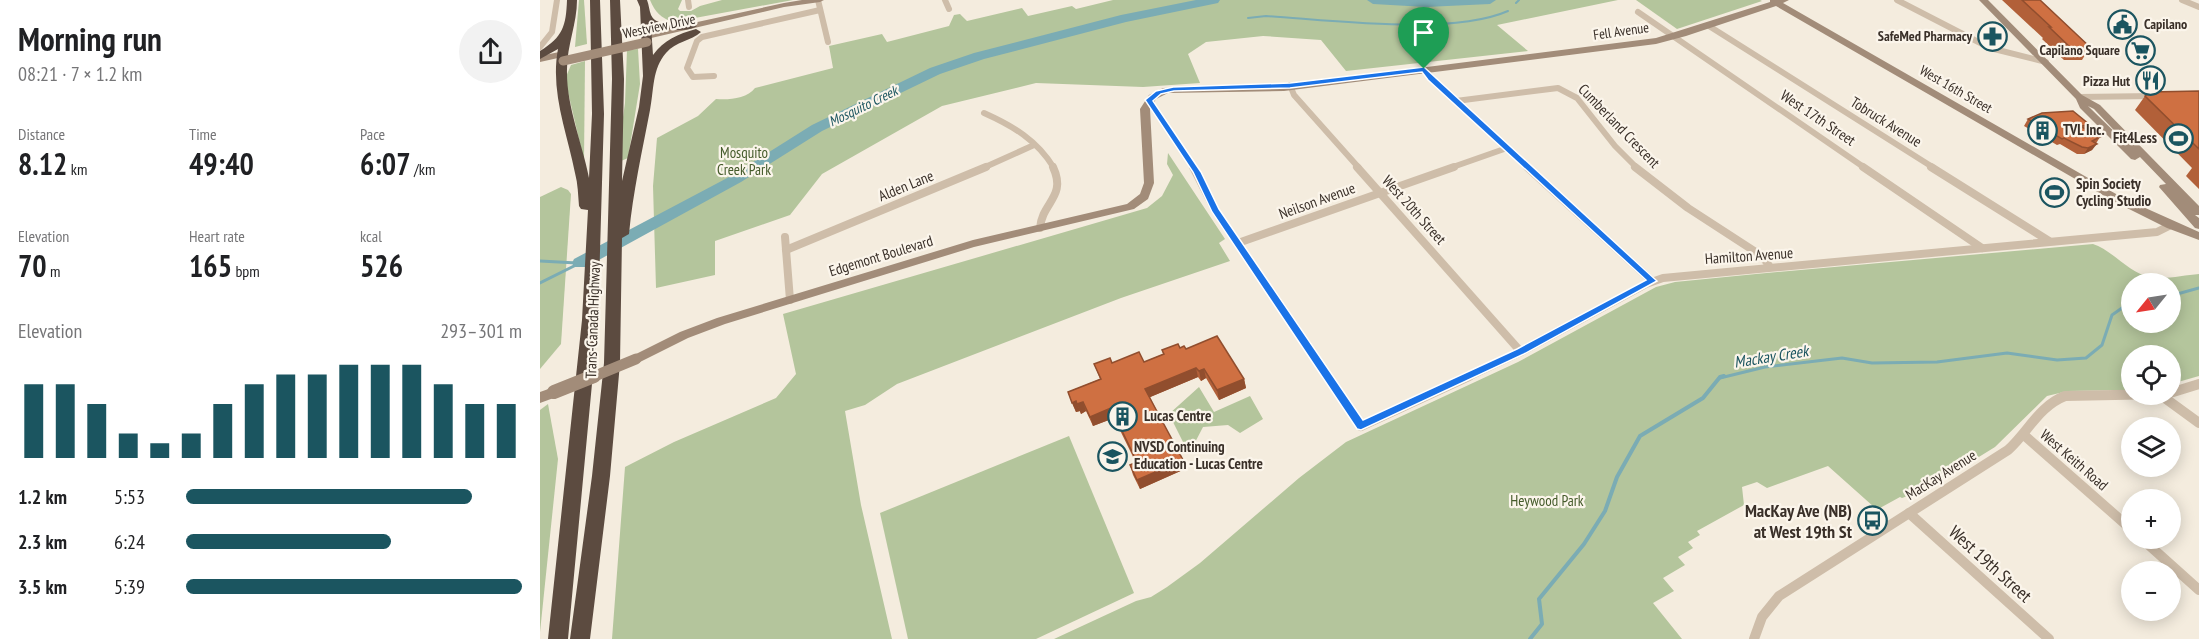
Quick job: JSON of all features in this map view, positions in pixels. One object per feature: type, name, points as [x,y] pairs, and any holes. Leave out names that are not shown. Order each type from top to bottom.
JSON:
[{"type":"highway","points":[[572,0],[563,58],[563,101],[582,175],[589,192]]},
{"type":"highway","points":[[589,192],[598,114],[595,0]]},
{"type":"highway","name":"Trans-Canada Highway","points":[[580,639],[608,419],[614,305],[614,180],[618,79],[615,0]]},
{"type":"highway","points":[[614,305],[630,173],[644,113],[649,76],[642,0]]},
{"type":"highway","points":[[645,15],[650,21],[658,24],[694,29]]},
{"type":"highway","points":[[649,76],[658,53],[694,29]]},
{"type":"highway","points":[[540,58],[556,46],[568,32]]},
{"type":"highway","name":"Trans-Canada Highway","points":[[558,639],[590,320],[593,251],[589,192]]},
{"type":"main road","name":"Westview Drive","points":[[540,66],[563,58],[804,6],[819,0]]},
{"type":"main road","points":[[1983,0],[2079,97],[2094,105],[2199,212]]},
{"type":"main road","points":[[1992,0],[2035,45],[2042,58]]},
{"type":"main road","name":"Fell Avenue","points":[[1149,100],[1159,93],[1173,89],[1259,87],[1271,89],[1672,37],[1778,1]]},
{"type":"main road","name":"West 16th Street","points":[[1778,1],[2119,200],[2199,242]]},
{"type":"main road","name":"Westview Drive","points":[[540,58],[563,58]]},
{"type":"main road","points":[[2079,97],[2083,106],[2199,225]]},
{"type":"main road","name":"Edgemont Boulevard","points":[[540,398],[636,359],[703,327],[973,244],[1126,209],[1142,200],[1149,183],[1145,109],[1149,100]]},
{"type":"main road","name":"West 16th Street","points":[[2168,227],[2199,236]]},
{"type":"street","points":[[540,47],[548,40],[555,21],[557,0]]},
{"type":"street","points":[[819,0],[828,42]]},
{"type":"street","points":[[945,0],[949,9]]},
{"type":"street","points":[[1897,0],[1990,48],[2042,58]]},
{"type":"street","points":[[2182,0],[2199,7]]},
{"type":"street","points":[[714,76],[693,77],[687,68],[697,41],[702,37],[820,10]]},
{"type":"street","name":"West 17th Street","points":[[1638,12],[1982,248]]},
{"type":"street","name":"Tobruck Avenue","points":[[1709,26],[2049,242]]},
{"type":"street","points":[[2017,54],[2026,46]]},
{"type":"street","points":[[1424,69],[1431,79],[1652,281]]},
{"type":"street","name":"West 20th Street","points":[[1290,85],[1294,95],[1521,352]]},
{"type":"street","name":"Cumberland Crescent","points":[[1456,101],[1558,88],[1569,91],[1621,152],[1645,175],[1686,207],[1762,256],[1770,267]]},
{"type":"street","points":[[2079,97],[2161,96]]},
{"type":"street","points":[[1149,100],[1197,172],[1215,210],[1238,243]]},
{"type":"street","points":[[984,113],[1013,126],[1051,164],[1058,186],[1054,197],[1040,218],[1040,228]]},
{"type":"street","name":"Alden Lane","points":[[786,250],[1034,145]]},
{"type":"street","name":"Neilson Avenue","points":[[1238,243],[1507,148]]},
{"type":"street","name":"Hamilton Avenue","points":[[1238,243],[1361,426],[1521,352],[1652,281],[1770,267],[2157,232],[2168,227]]},
{"type":"street","points":[[785,237],[790,300]]},
{"type":"street","name":"MacKay Avenue","points":[[2181,389],[2199,384]]},
{"type":"street","name":"MacKay Avenue","points":[[1754,639],[1762,617],[1779,596],[2008,450],[2024,435],[2047,404],[2065,396],[2121,395]]},
{"type":"street","points":[[2179,405],[2199,423]]},
{"type":"street","name":"West Keith Road","points":[[2024,435],[2121,520]]},
{"type":"street","name":"West 19th Street","points":[[1909,513],[2049,639]]},
{"type":"street","points":[[2153,549],[2199,591]]},
{"type":"green space","points":[[579,0],[584,0],[587,44],[575,47]]},
{"type":"green space","points":[[650,0],[682,0],[678,9],[691,11],[722,0],[793,0],[673,22],[659,14]]},
{"type":"green space","name":"Mosquito Creek Park","points":[[1113,0],[1618,0],[1497,25],[1528,51],[1346,71],[1321,40],[1263,36],[1206,42],[1188,54],[1200,83],[1143,87],[1036,83],[942,106],[822,174],[790,215],[715,241],[715,275],[656,288],[653,186],[657,138],[698,116],[716,99],[737,98],[752,92],[755,88],[833,68],[829,46],[882,34],[887,42],[949,26],[954,15],[960,14],[967,21],[1022,8],[1028,16],[1072,6],[1076,9]]},
{"type":"green space","points":[[1636,0],[1760,0],[1762,1],[1677,29]]},
{"type":"green space","points":[[638,49],[640,84],[628,158],[621,161],[620,138],[625,103],[627,50]]},
{"type":"green space","points":[[585,61],[584,161],[565,79],[571,65]]},
{"type":"green space","points":[[1168,153],[1225,239],[1219,243],[1230,261],[1121,298],[897,384],[865,405],[845,411],[861,505],[892,639],[612,639],[625,467],[674,442],[776,398],[796,374],[783,314],[1147,208],[1162,196],[1173,175],[1167,164]]},
{"type":"green space","points":[[561,187],[571,194],[561,344],[540,369],[540,197]]},
{"type":"green space","name":"Heywood Park","points":[[2093,244],[2139,273],[2121,273],[2121,333],[2181,333],[2181,276],[2199,274],[2199,376],[2181,381],[2181,345],[2121,345],[2121,390],[2068,391],[2047,396],[1995,447],[1927,489],[1900,497],[1880,508],[1874,507],[1828,466],[1767,488],[1757,482],[1742,487],[1744,505],[1697,531],[1700,535],[1688,542],[1693,548],[1678,557],[1685,565],[1663,578],[1674,591],[1653,603],[1682,639],[1054,639],[1136,601],[1151,597],[1167,587],[1200,563],[1299,478],[1346,442],[1518,362],[1656,287],[1675,282]]},
{"type":"green space","points":[[1199,387],[1214,412],[1250,396],[1263,419],[1240,433],[1228,425],[1203,427],[1189,454],[1169,414]]},
{"type":"green space","points":[[548,404],[558,459],[540,632],[540,410]]},
{"type":"green space","points":[[1069,436],[1134,593],[1036,639],[908,639],[880,513]]},
{"type":"building","points":[[2022,0],[2040,0],[2090,47],[2071,48]]},
{"type":"building","points":[[2199,91],[2199,149],[2145,96],[2151,92]]},
{"type":"building","points":[[2073,111],[2090,125],[2080,126],[2100,137],[2092,141],[2097,144],[2088,148],[2082,147],[2062,139],[2028,119],[2042,113]]},
{"type":"building","name":"Lucas Centre","points":[[1217,336],[1244,379],[1217,390],[1204,369],[1199,371],[1196,368],[1145,389],[1183,460],[1137,480],[1130,465],[1137,462],[1111,408],[1090,417],[1083,402],[1072,403],[1068,392],[1101,379],[1094,364],[1110,358],[1112,363],[1139,352],[1144,362],[1164,354],[1162,350],[1178,344],[1180,348],[1184,346],[1186,349]]},
{"type":"waterway","name":"Mosquito Creek","points":[[580,263],[736,179],[817,128],[935,71],[979,56],[1125,18],[1214,0]]},
{"type":"waterway","name":"Mosquito Creek","points":[[1373,0],[1426,3],[1490,0]]},
{"type":"waterway","points":[[1516,3],[1519,0]]},
{"type":"waterway","points":[[1248,18],[1266,16],[1356,23],[1423,25],[1484,19],[1508,11]]},
{"type":"waterway","points":[[540,261],[577,263]]},
{"type":"waterway","name":"Mosquito Creek","points":[[540,283],[580,263]]},
{"type":"waterway","name":"Mackay Creek","points":[[2181,293],[2199,288]]},
{"type":"waterway","name":"Mackay Creek","points":[[1720,378],[1765,367],[1842,358],[1872,363],[1937,362],[2007,353],[2057,360],[2086,358],[2102,345],[2112,315],[2121,309]]},
{"type":"waterway","name":"Mackay Creek","points":[[1530,639],[1542,624],[1539,599],[1584,544],[1605,511],[1617,477],[1640,436],[1703,398],[1720,377],[1724,376]]},
{"type":"place","name":"Capilano","points":[[2123,24]]},
{"type":"place","name":"SafeMed Pharmacy","points":[[1993,36]]},
{"type":"place","name":"Capilano Square","points":[[2141,50]]},
{"type":"place","name":"Pizza Hut","points":[[2151,81]]},
{"type":"place","name":"TVL Inc.","points":[[2042,130]]},
{"type":"place","name":"Fit4Less","points":[[2178,138]]},
{"type":"place","name":"Spin Society Cycling Studio","points":[[2055,193]]},
{"type":"place","name":"Lucas Centre","points":[[1123,416]]},
{"type":"place","name":"NVSD Continuing Education - Lucas Centre","points":[[1113,456]]},
{"type":"place","name":"MacKay Ave (NB) at West 19th St","points":[[1873,521]]},
{"type":"route","points":[[1424,69],[1431,79],[1652,281],[1521,352],[1361,426],[1215,210],[1197,172],[1149,100],[1159,93],[1173,89],[1290,85],[1424,69]]}]
